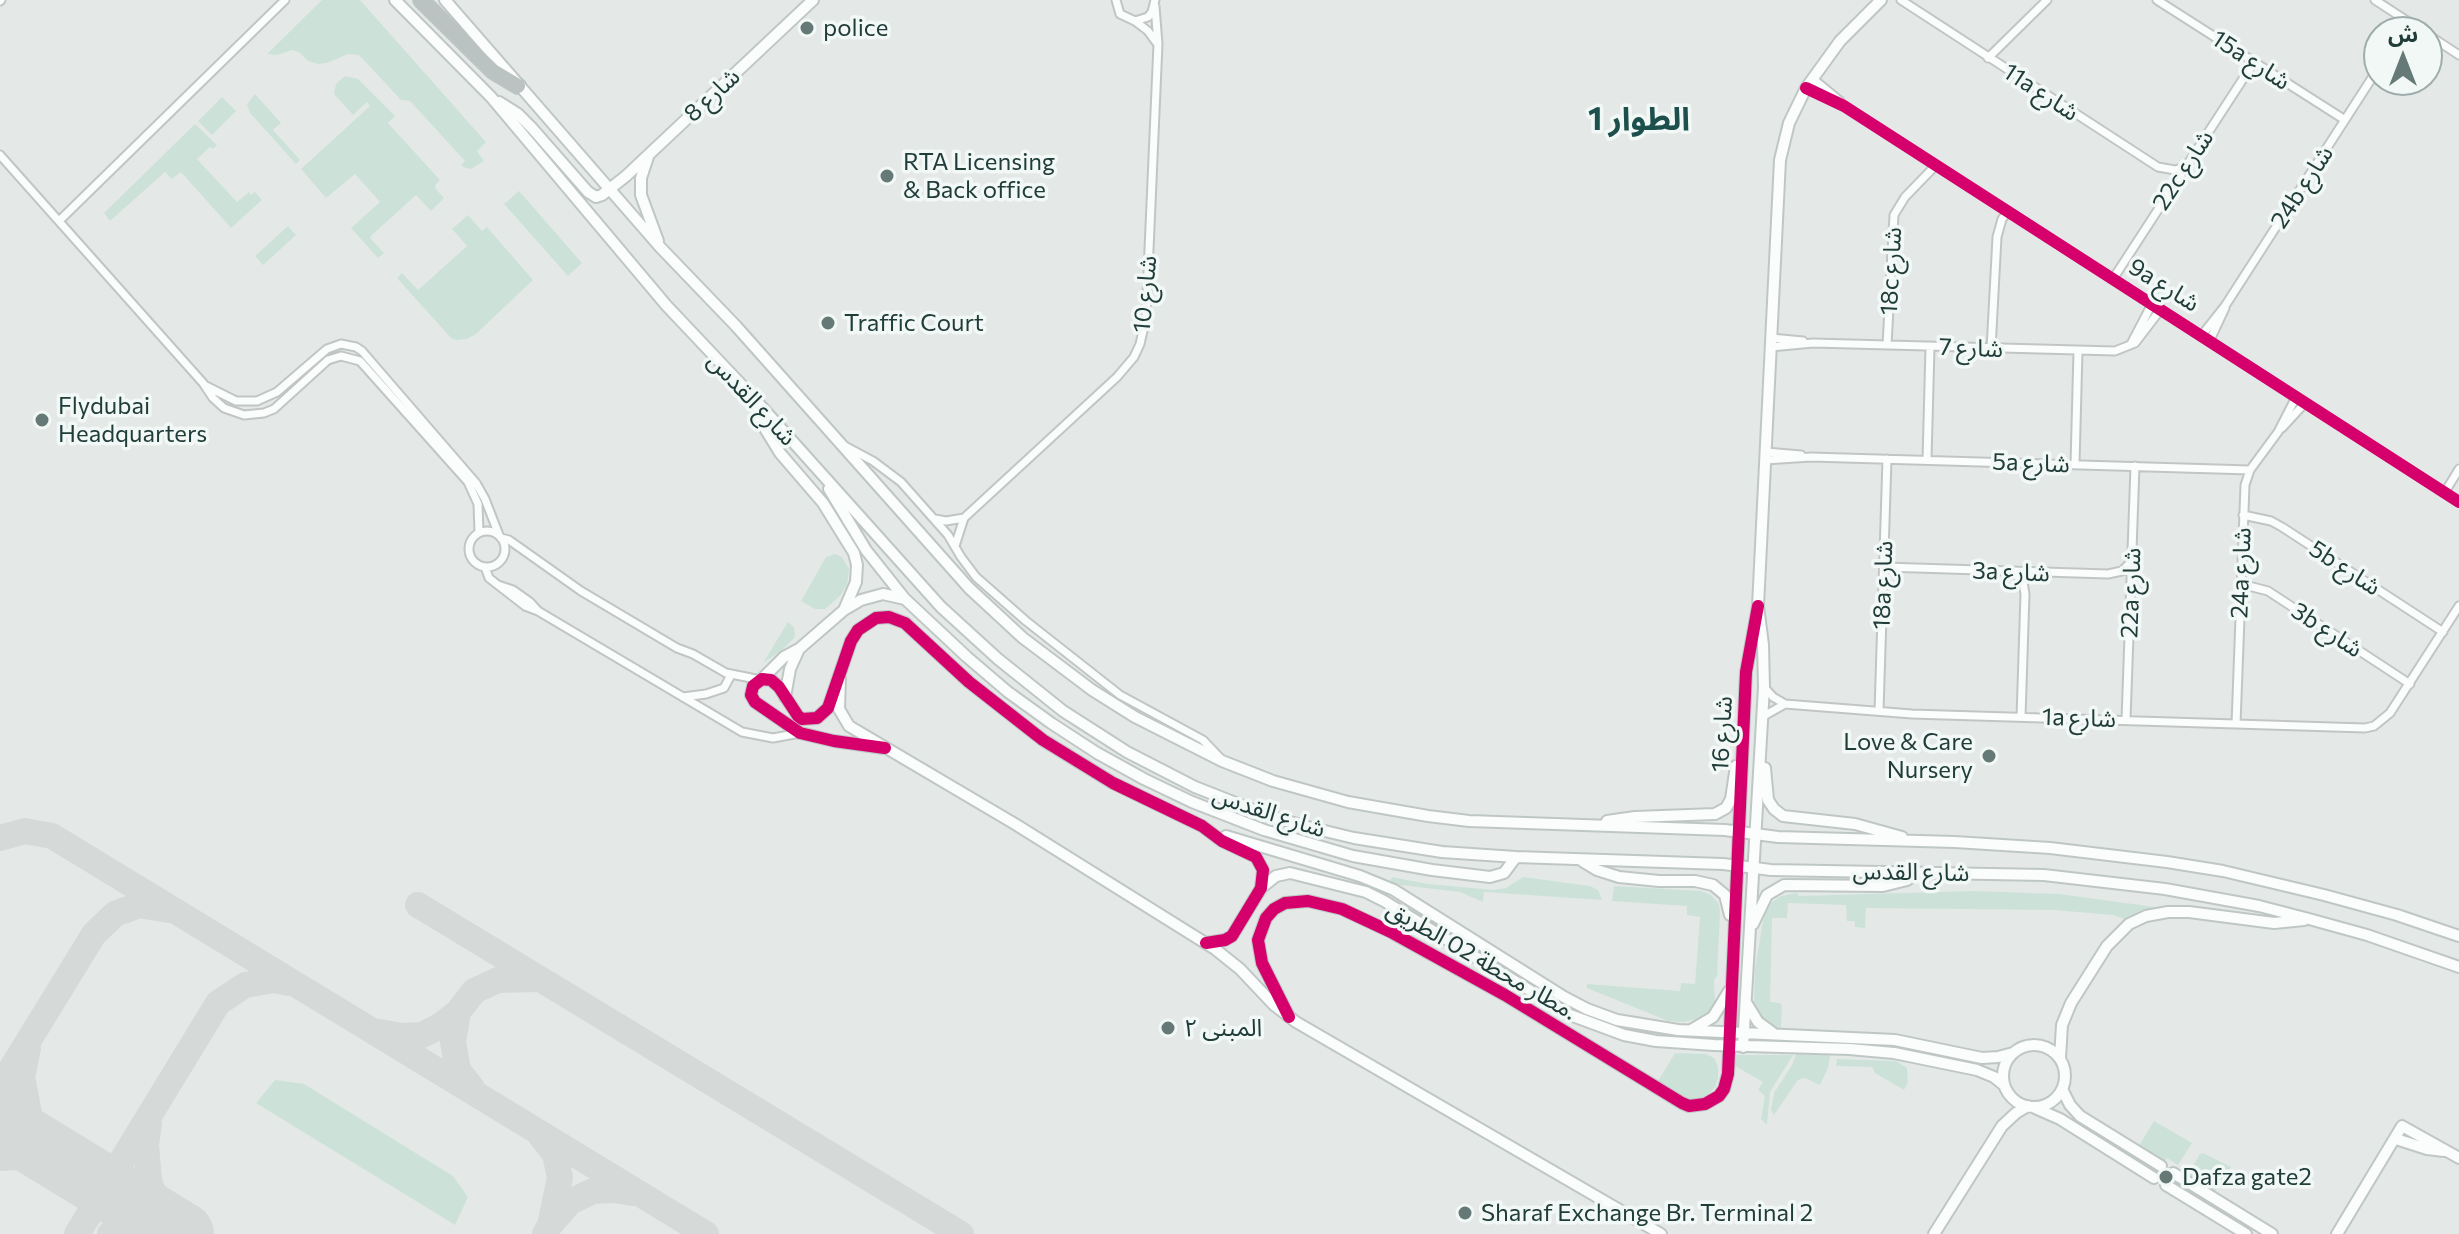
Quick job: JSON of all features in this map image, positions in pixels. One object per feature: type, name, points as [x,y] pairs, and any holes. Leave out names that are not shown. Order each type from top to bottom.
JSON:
[{"type":"highway","points":[[424,3],[493,71],[518,86]]},
{"type":"street","points":[[59,221],[285,0]]},
{"type":"street","name":"شارع القدس","points":[[395,0],[491,97],[666,305],[941,607],[998,659],[1063,711],[1160,771],[1266,815],[1354,838],[1442,852],[1753,868],[2044,875],[2100,880],[2214,897],[2309,919],[2367,935],[2459,967]]},
{"type":"street","name":"شارع القدس","points":[[445,0],[660,247],[736,326],[943,561],[1023,638],[1092,690],[1135,717],[1222,761],[1283,784],[1348,802],[1469,821],[1739,831],[1778,837],[2050,848],[2167,862],[2223,871],[2324,895],[2459,936]]},
{"type":"street","name":"شارع 8","points":[[610,190],[797,24],[813,0]]},
{"type":"street","points":[[1116,0],[1120,14],[1148,31],[1158,44]]},
{"type":"street","name":"شارع 16","points":[[1737,866],[1748,660],[1758,606],[1780,160],[1789,123],[1809,83],[1840,41],[1881,0]]},
{"type":"street","name":"11a شارع","points":[[1901,0],[2158,167],[2175,170],[2185,167]]},
{"type":"street","points":[[1988,58],[2047,0]]},
{"type":"street","name":"15a شارع","points":[[2157,0],[2345,120]]},
{"type":"street","points":[[2375,0],[2399,16]]},
{"type":"street","points":[[1135,21],[1148,17],[1155,3]]},
{"type":"street","name":"شارع 10","points":[[955,546],[964,518],[1134,357],[1144,331],[1158,44],[1155,3]]},
{"type":"street","name":"22c شارع","points":[[2113,279],[2254,62]]},
{"type":"street","name":"9a شارع","points":[[1809,83],[2459,502]]},
{"type":"street","name":"24b شارع","points":[[2202,335],[2225,306],[2363,92]]},
{"type":"street","points":[[491,97],[518,114],[588,192],[597,197],[610,190]]},
{"type":"street","points":[[0,155],[224,408],[233,413],[254,416],[274,409],[328,360],[341,356],[354,358],[365,366],[468,482],[478,504],[479,533]]},
{"type":"street","points":[[649,155],[641,178],[641,195],[660,247]]},
{"type":"street","name":"18c شارع","points":[[1887,345],[1894,215],[1901,202],[1936,165]]},
{"type":"street","points":[[1991,349],[1997,237],[2002,219],[2008,212]]},
{"type":"street","points":[[2128,347],[2152,304]]},
{"type":"street","name":"24b شارع","points":[[2210,340],[2225,306]]},
{"type":"street","points":[[2128,347],[2141,337],[2161,309]]},
{"type":"street","name":"شارع 7","points":[[1771,343],[2106,352],[2128,347]]},
{"type":"street","points":[[206,386],[236,401],[257,401],[277,392],[327,349],[341,344],[356,347],[476,483],[485,499],[500,536],[505,548],[503,558],[496,565],[485,567],[473,561],[469,550],[472,539],[479,533],[487,531],[500,536],[509,540],[608,612],[731,675],[776,683],[798,716],[817,718],[828,708],[851,641],[863,626],[883,617],[900,620],[988,697],[1043,740],[1113,783],[1202,826],[1222,841],[1256,857],[1263,870],[1261,888],[1232,936],[1206,943]]},
{"type":"street","points":[[1927,460],[1930,347]]},
{"type":"street","points":[[2075,464],[2078,351]]},
{"type":"street","points":[[751,395],[773,444],[823,503],[852,547],[857,576],[844,610]]},
{"type":"street","name":"24a شارع","points":[[2278,432],[2296,397]]},
{"type":"street","name":"24a شارع","points":[[2236,724],[2245,485],[2250,470],[2278,432],[2305,403]]},
{"type":"street","points":[[841,444],[893,475],[934,519],[976,577],[1026,621],[1120,695],[1203,740],[1222,761]]},
{"type":"street","name":"5a شارع","points":[[1766,456],[2250,470]]},
{"type":"street","name":"18a شارع","points":[[1879,711],[1887,459]]},
{"type":"street","name":"22a شارع","points":[[2126,720],[2135,466]]},
{"type":"street","points":[[2445,492],[2459,469]]},
{"type":"street","points":[[823,477],[864,548],[905,599],[987,674],[1063,731],[1144,779],[1242,822],[1297,841],[1375,861],[1495,877],[1504,873],[1516,857]]},
{"type":"street","name":"5b شارع","points":[[2243,515],[2271,521],[2282,527],[2443,632]]},
{"type":"street","points":[[934,519],[964,518]]},
{"type":"street","name":"3a شارع","points":[[1884,567],[2115,574],[2133,560]]},
{"type":"street","points":[[485,567],[489,578],[498,585],[513,590],[538,611],[715,718],[756,736],[773,738],[800,733]]},
{"type":"street","points":[[2014,573],[2023,582],[2025,594],[2021,717]]},
{"type":"street","name":"3b شارع","points":[[2241,584],[2268,591],[2410,684]]},
{"type":"street","points":[[885,748],[800,733],[752,698],[752,689],[778,662],[799,649],[844,610],[877,595],[905,599]]},
{"type":"street","name":"شارع 16","points":[[1753,868],[1764,687],[1758,606]]},
{"type":"street","points":[[2410,684],[2459,606]]},
{"type":"street","points":[[639,637],[644,629]]},
{"type":"street","points":[[785,697],[790,669],[799,649]]},
{"type":"street","points":[[681,697],[724,688],[731,675]]},
{"type":"street","points":[[840,678],[838,703],[843,720],[1206,943],[1232,962],[1289,1017],[1661,1234]]},
{"type":"street","name":"1a شارع","points":[[1785,704],[1879,711],[2352,729],[2374,726],[2390,713],[2410,684]]},
{"type":"street","points":[[1764,687],[1785,704]]},
{"type":"street","points":[[1762,717],[1785,704]]},
{"type":"street","points":[[1594,825],[1635,817],[1709,815],[1721,811],[1731,799],[1742,741]]},
{"type":"street","points":[[1761,742],[1767,795],[1778,813],[1794,819],[1855,824],[1916,841]]},
{"type":"street","points":[[1242,822],[1266,815]]},
{"type":"street","name":"مطار محطة 02 الطريق.","points":[[1202,826],[1257,847],[1371,880],[1394,890],[1564,997],[1587,1009],[1635,1024],[1689,1031],[1895,1040],[1982,1058],[2013,1053]]},
{"type":"street","points":[[1354,838],[1375,861]]},
{"type":"street","points":[[1580,859],[1597,870],[1619,877],[1695,881],[1713,885],[1725,895],[1734,933]]},
{"type":"street","name":"مطار محطة 02 الطريق.","points":[[1289,1017],[1262,963],[1258,940],[1266,918],[1274,909],[1285,903],[1308,901],[1342,909],[1391,932],[1505,995],[1682,1103],[1698,1106],[1713,1101],[1727,1082],[1737,866]]},
{"type":"street","points":[[1743,1047],[1753,868]]},
{"type":"street","points":[[1749,934],[1764,900],[1778,887],[1791,884],[1883,886],[1907,880],[1918,872]]},
{"type":"street","name":"مطار محطة 02 الطريق.","points":[[1261,888],[1276,876],[1290,873],[1359,889],[1384,901],[1570,1015],[1639,1038],[1743,1047],[1833,1048],[1894,1053],[1977,1070],[2004,1085]]},
{"type":"street","points":[[1934,1234],[2002,1126],[2016,1113],[2053,1101],[2062,1089],[2065,1072],[2060,1058],[2062,1025],[2071,1003],[2107,946],[2129,924],[2146,916],[2168,912],[2274,923],[2309,919]]},
{"type":"street","points":[[1689,1031],[1713,1017],[1731,986]]},
{"type":"street","points":[[1746,1002],[1758,1022],[1774,1034]]},
{"type":"street","points":[[2060,1058],[2051,1049],[2038,1045],[2025,1046],[2013,1053],[2004,1068],[2004,1085],[2016,1101],[2060,1119],[2154,1178]]},
{"type":"street","points":[[2062,1089],[2080,1116],[2161,1166]]},
{"type":"street","points":[[2337,1234],[2402,1126],[2459,1158]]},
{"type":"street","points":[[2396,1139],[2445,1151]]},
{"type":"street","points":[[2134,1165],[2141,1154]]},
{"type":"street","points":[[2173,1173],[2272,1234]]},
{"type":"street","points":[[2166,1185],[2246,1234]]},
{"type":"street","points":[[2212,1213],[2219,1201]]},
{"type":"green space","points":[[322,0],[360,0],[486,142],[477,151],[484,161],[471,169],[463,167],[461,165],[465,161],[410,101],[401,100],[359,55],[348,54],[318,64],[292,50],[277,55],[267,54]]},
{"type":"green space","points":[[345,76],[358,79],[395,116],[388,123],[440,180],[435,188],[444,198],[431,211],[416,195],[372,235],[370,238],[384,253],[378,258],[351,228],[380,202],[355,174],[326,198],[301,169],[370,106],[367,102],[353,115],[334,94],[336,84]]},
{"type":"green space","points":[[255,94],[281,123],[273,130],[300,160],[296,164],[250,113],[247,104]]},
{"type":"green space","points":[[222,97],[236,111],[212,135],[198,121]]},
{"type":"green space","points":[[195,124],[217,145],[197,159],[237,202],[249,192],[251,195],[255,192],[262,200],[231,228],[181,172],[172,179],[165,172],[110,221],[104,213]]},
{"type":"green space","points":[[519,191],[582,263],[568,276],[504,204]]},
{"type":"green space","points":[[468,215],[482,231],[487,227],[533,280],[476,334],[457,340],[452,339],[397,278],[402,273],[418,290],[467,246],[452,229]]},
{"type":"green space","points":[[288,226],[296,235],[263,265],[255,256]]},
{"type":"green space","points":[[835,554],[842,557],[849,569],[847,585],[825,609],[815,609],[801,601],[826,557]]},
{"type":"green space","points":[[788,622],[794,627],[795,637],[763,663]]},
{"type":"green space","points":[[1392,877],[1494,890],[1506,888],[1523,877],[1590,886],[1598,890],[1602,900],[1484,892],[1483,902],[1460,892],[1400,885],[1390,881]]},
{"type":"green space","points":[[1614,886],[1701,891],[1711,895],[1719,904],[1715,1001],[1704,1017],[1684,1022],[1668,1021],[1587,988],[1587,984],[1680,991],[1681,983],[1695,984],[1700,917],[1687,915],[1687,906],[1612,901]]},
{"type":"green space","points":[[1974,891],[2059,894],[2155,909],[2124,919],[2113,915],[2054,910],[1866,908],[1865,928],[1855,927],[1855,921],[1847,921],[1846,905],[1788,903],[1787,918],[1772,918],[1770,1002],[1782,1006],[1781,1028],[1762,1022],[1754,1007],[1755,968],[1764,916],[1772,902],[1781,896],[1797,893],[1799,896]]},
{"type":"green space","points":[[1675,1053],[1706,1054],[1714,1058],[1718,1078],[1709,1094],[1699,1099],[1689,1099],[1658,1081]]},
{"type":"green space","points":[[1796,1054],[1830,1055],[1828,1068],[1820,1085],[1805,1078],[1798,1080],[1774,1115],[1771,1110],[1774,1093]]},
{"type":"green space","points":[[1736,1055],[1793,1055],[1770,1092],[1767,1125],[1761,1119],[1765,1096],[1758,1090],[1763,1082],[1735,1066]]},
{"type":"green space","points":[[1837,1059],[1896,1061],[1907,1068],[1908,1082],[1904,1090],[1875,1073],[1872,1067],[1836,1066]]},
{"type":"green space","points":[[275,1080],[304,1084],[453,1176],[468,1197],[455,1225],[256,1103]]},
{"type":"green space","points":[[2154,1121],[2192,1143],[2178,1165],[2167,1158],[2164,1162],[2138,1147]]},
{"type":"green space","points":[[2203,1153],[2231,1167],[2214,1193],[2186,1178]]},
{"type":"taxiway","points":[[0,838],[25,831],[52,836],[706,1234]]},
{"type":"taxiway","points":[[0,1087],[94,934],[115,914],[139,905],[169,910]]},
{"type":"taxiway","points":[[418,905],[961,1234]]},
{"type":"taxiway","points":[[472,1088],[458,1070],[453,1042],[458,1012],[474,991],[498,980],[539,979]]},
{"type":"taxiway","points":[[77,1234],[218,1003],[245,985],[274,980],[289,983]]},
{"type":"taxiway","points":[[380,1032],[401,1036],[422,1035],[458,1012]]},
{"type":"taxiway","points":[[28,1048],[22,1077],[30,1118],[39,1136],[65,1162]]},
{"type":"taxiway","points":[[149,1123],[146,1145],[149,1180],[155,1198],[166,1215],[186,1234]]},
{"type":"taxiway","points":[[540,1135],[555,1154],[560,1178],[550,1225],[545,1234]]},
{"type":"taxiway","points":[[0,1158],[34,1156],[65,1162]]},
{"type":"taxiway","points":[[550,1225],[570,1202],[593,1191],[633,1193]]},
{"type":"taxiway","points":[[110,1234],[143,1229],[172,1234]]},
{"type":"runway","points":[[0,1123],[182,1234]]},
{"type":"cycle path","points":[[1806,88],[1844,106],[2459,502]]},
{"type":"cycle path","points":[[1289,1017],[1262,963],[1258,940],[1266,918],[1274,909],[1285,903],[1308,901],[1342,909],[1391,932],[1505,995],[1682,1103],[1689,1106],[1705,1104],[1719,1096],[1728,1074],[1746,672],[1758,606]]},
{"type":"cycle path","points":[[885,748],[800,733],[755,702],[751,695],[753,686],[762,679],[771,680],[798,716],[802,719],[817,718],[828,708],[851,641],[858,630],[876,618],[889,617],[905,623],[969,682],[1043,740],[1113,783],[1202,826],[1222,841],[1256,857],[1263,870],[1261,888],[1232,936],[1206,943]]},
{"type":"place","name":"police","points":[[807,28]]},
{"type":"place","name":"RTA Licensing & Back office","points":[[887,176]]},
{"type":"place","name":"Traffic Court","points":[[828,323]]},
{"type":"place","name":"Flydubai Headquarters","points":[[42,420]]},
{"type":"place","name":"Love & Care Nursery","points":[[1989,756]]},
{"type":"place","name":"المبنى ٢","points":[[1168,1028]]},
{"type":"place","name":"Dafza gate2","points":[[2166,1177]]},
{"type":"place","name":"Sharaf Exchange Br. Terminal 2","points":[[1465,1213]]},
{"type":"district","name":"الطوار 1","points":[[1639,119]]}]
